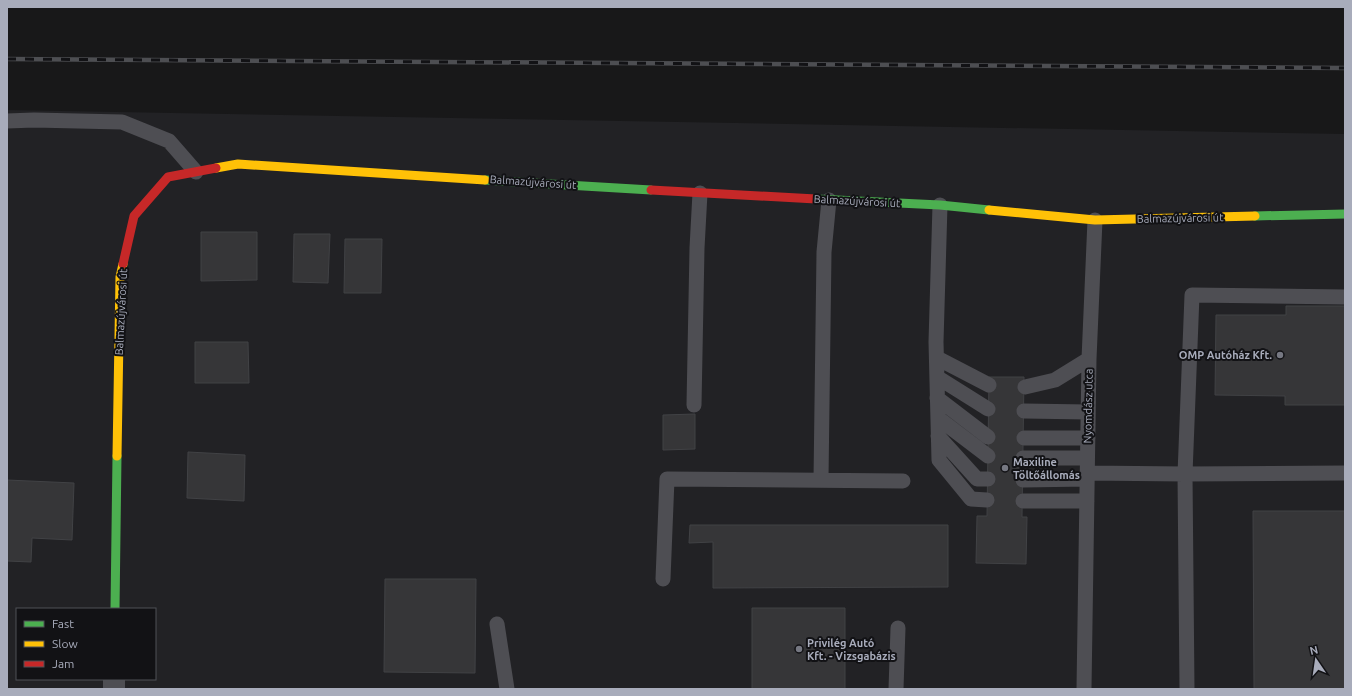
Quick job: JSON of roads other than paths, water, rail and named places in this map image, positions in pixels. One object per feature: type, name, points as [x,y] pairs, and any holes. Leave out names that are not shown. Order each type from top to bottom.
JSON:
[{"type":"street","name":"Balmazújvárosi út","points":[[115,608],[120,277],[134,216],[168,177],[238,164],[700,193],[940,205],[1095,220],[1345,214]]},
{"type":"lane","points":[[7,121],[34,120],[122,122],[169,141],[196,172]]},
{"type":"lane","points":[[694,405],[697,248],[700,193]]},
{"type":"lane","points":[[821,480],[824,252],[829,200]]},
{"type":"lane","points":[[940,205],[937,358],[939,460],[971,499],[987,500]]},
{"type":"lane","name":"Nyomdász utca","points":[[1084,689],[1089,359],[1095,220]]},
{"type":"lane","points":[[1187,689],[1185,474],[1192,295],[1345,297]]},
{"type":"lane","points":[[937,358],[989,385]]},
{"type":"lane","points":[[1025,386],[1055,380],[1089,359]]},
{"type":"lane","points":[[937,377],[988,409]]},
{"type":"lane","points":[[937,398],[988,437]]},
{"type":"lane","points":[[1024,411],[1088,412]]},
{"type":"lane","points":[[938,418],[988,456]]},
{"type":"lane","points":[[938,436],[977,478],[988,479]]},
{"type":"lane","points":[[1024,438],[1088,438]]},
{"type":"lane","points":[[1023,458],[1087,458]]},
{"type":"lane","points":[[1023,480],[1087,476],[1345,473]]},
{"type":"lane","points":[[663,579],[667,479],[903,481]]},
{"type":"lane","points":[[1023,500],[1087,501]]},
{"type":"lane","points":[[497,624],[507,689]]},
{"type":"lane","points":[[896,689],[898,628]]},
{"type":"railway","points":[[7,59],[1345,68]]},
{"type":"place","name":"OMP Autóház Kft.","points":[[1280,355]]},
{"type":"place","name":"Maxiline Töltőállomás","points":[[1005,468]]},
{"type":"place","name":"Privilég Autó Kft. - Vizsgabázis","points":[[799,649]]}]
